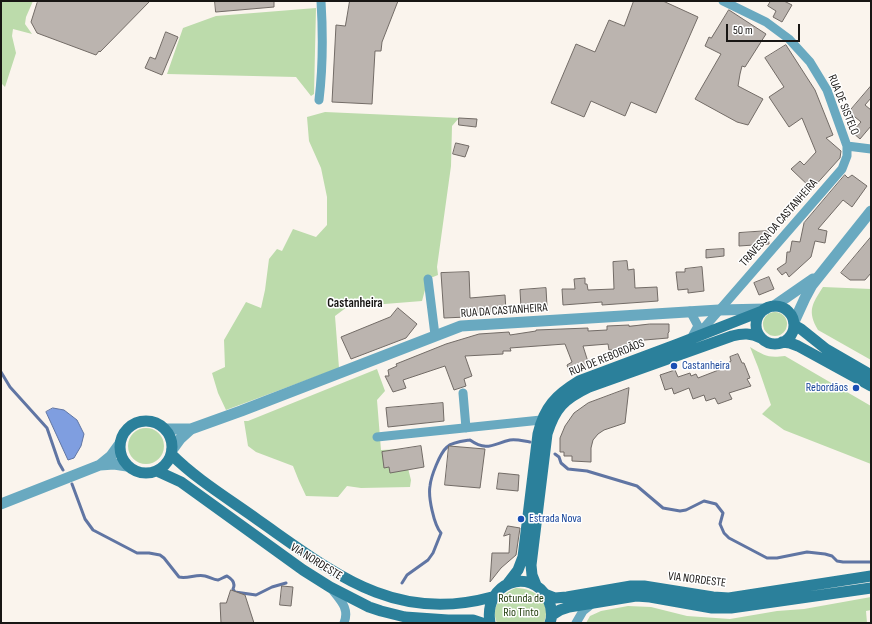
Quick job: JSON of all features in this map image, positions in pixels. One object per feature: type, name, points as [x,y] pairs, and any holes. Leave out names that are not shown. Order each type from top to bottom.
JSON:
[{"type":"main road","points":[[782,342],[790,336],[794,324],[790,313],[785,309],[767,308],[758,317],[756,324],[761,338],[771,343],[782,342],[798,346],[871,386]]},
{"type":"main road","name":"RUA DE REBORDÃOS","points":[[492,597],[500,588],[508,583],[518,570],[523,557],[538,434],[541,420],[554,399],[580,381],[767,308]]},
{"type":"main road","points":[[794,324],[826,349],[871,375]]},
{"type":"main road","name":"RUA DE REBORDÃOS","points":[[536,585],[532,575],[531,566],[547,434],[552,418],[559,407],[574,395],[589,387],[732,336],[742,333],[754,334],[761,338]]},
{"type":"main road","points":[[141,421],[150,421],[165,429],[170,435],[172,452],[168,461],[163,467],[149,474],[134,471],[127,466],[122,460],[119,445],[121,437],[126,430],[133,424],[141,421]]},
{"type":"main road","name":"VIA NORDESTE","points":[[172,452],[190,472],[307,554],[356,585],[386,598],[412,604],[438,606],[472,603],[492,597]]},
{"type":"main road","name":"VIA NORDESTE","points":[[157,471],[181,482],[271,548],[330,587],[368,607],[405,617],[460,621],[473,620],[482,623]]},
{"type":"main road","name":"VIA NORDESTE","points":[[545,594],[555,598],[630,586],[644,586],[713,597],[729,598],[871,576]]},
{"type":"main road","points":[[508,583],[524,582],[536,585],[545,594],[550,604],[551,620]]},
{"type":"main road","name":"VIA NORDESTE","points":[[551,620],[560,610],[569,607],[636,596],[712,608],[731,608],[871,588]]},
{"type":"main road","points":[[490,623],[488,609],[492,597]]},
{"type":"street","points":[[319,100],[323,30],[321,1]]},
{"type":"street","name":"RUA DE SISTELO","points":[[723,1],[766,22],[789,39],[810,62],[827,90],[847,146],[871,149]]},
{"type":"street","name":"TRAVESSA DA CASTANHEIRA","points":[[693,338],[842,169],[847,156],[847,146]]},
{"type":"street","points":[[794,324],[809,291],[871,211]]},
{"type":"street","points":[[767,308],[823,272]]},
{"type":"street","points":[[428,279],[434,335]]},
{"type":"street","name":"RUA DA CASTANHEIRA","points":[[165,429],[191,429],[241,411],[434,335],[461,326],[690,311],[767,308]]},
{"type":"street","points":[[690,311],[698,326],[693,338]]},
{"type":"street","points":[[463,393],[466,428]]},
{"type":"street","points":[[377,437],[541,420]]},
{"type":"street","name":"RUA DA CASTANHEIRA","points":[[172,452],[180,439],[191,429]]},
{"type":"street","points":[[100,465],[119,445]]},
{"type":"street","points":[[1,504],[100,465],[114,464],[127,466]]},
{"type":"street","points":[[330,587],[346,610],[347,616],[344,623]]},
{"type":"street","points":[[576,623],[583,611],[595,602]]},
{"type":"street","points":[[409,623],[426,618]]},
{"type":"green space","points":[[1,1],[33,1],[26,17],[25,24],[32,34],[13,29],[12,36],[16,53],[5,87],[1,83]]},
{"type":"green space","points":[[316,8],[314,94],[311,96],[296,77],[167,74],[183,28],[216,16]]},
{"type":"green space","points":[[325,112],[459,118],[452,126],[451,166],[437,267],[438,275],[428,279],[422,301],[347,307],[335,316],[339,368],[226,410],[218,393],[212,373],[225,367],[224,340],[246,302],[261,308],[269,259],[277,249],[282,251],[293,229],[316,237],[327,225],[327,197],[321,168],[309,141],[307,117]]},
{"type":"green space","points":[[823,287],[871,289],[871,360],[818,330],[813,318],[812,308]]},
{"type":"green space","points":[[775,312],[780,313],[786,319],[786,329],[780,335],[775,336],[770,335],[764,329],[763,324],[764,319],[770,313]]},
{"type":"green space","points":[[750,347],[767,356],[785,356],[871,406],[871,464],[784,430],[762,414],[771,405]]},
{"type":"green space","points":[[377,369],[385,391],[377,400],[381,450],[403,449],[411,480],[410,487],[361,488],[347,486],[338,497],[306,496],[293,466],[256,452],[248,446],[244,421],[248,421]]},
{"type":"green space","points":[[150,428],[159,433],[163,439],[163,453],[159,459],[150,464],[142,464],[133,459],[129,453],[128,442],[133,433],[139,429]]},
{"type":"green space","name":"Rotunda de Rio Tinto","points":[[516,588],[536,594],[544,603],[546,616],[544,623],[497,623],[495,617],[496,606],[506,593]]},
{"type":"green space","points":[[871,597],[871,610],[866,611],[867,623],[586,623],[590,616],[601,611],[628,606],[651,607],[687,616],[730,619],[777,611],[804,609]]},
{"type":"water","points":[[53,408],[64,410],[77,420],[84,434],[81,446],[74,458],[68,460],[46,412]]},
{"type":"building","points":[[39,1],[150,1],[96,55],[37,33],[31,22]]},
{"type":"building","points":[[215,1],[274,1],[274,7],[216,12]]},
{"type":"building","points":[[350,1],[398,1],[382,42],[381,51],[375,51],[372,104],[332,102],[336,25],[345,26]]},
{"type":"building","points":[[634,1],[663,1],[698,17],[656,113],[631,102],[625,116],[591,101],[584,117],[551,103],[576,44],[595,52],[609,20],[624,26]]},
{"type":"building","points":[[771,1],[784,1],[792,5],[782,22],[773,17],[776,11],[768,6]]},
{"type":"building","points":[[729,10],[766,34],[745,67],[742,66],[740,74],[738,86],[763,99],[748,125],[737,122],[695,99],[721,54],[705,46],[709,37],[711,38]]},
{"type":"building","points":[[166,32],[178,37],[162,75],[145,68],[150,57],[155,59]]},
{"type":"building","points":[[786,45],[815,90],[833,135],[826,138],[841,151],[840,158],[812,189],[791,169],[800,161],[804,165],[816,152],[802,118],[789,127],[769,97],[784,87],[765,58]]},
{"type":"building","points":[[871,86],[871,98],[865,105],[871,110],[871,126],[860,139],[852,132],[861,122],[849,112]]},
{"type":"building","points":[[459,118],[477,119],[476,127],[459,125]]},
{"type":"building","points":[[456,143],[469,146],[465,157],[453,154]]},
{"type":"building","points":[[845,175],[848,178],[852,175],[867,186],[852,207],[843,200],[818,229],[827,231],[825,243],[815,241],[811,257],[789,277],[786,272],[782,275],[777,269],[786,263],[787,252],[790,252],[792,241],[800,242],[804,223]]},
{"type":"building","points":[[768,231],[769,244],[739,246],[739,233]]},
{"type":"building","points":[[871,237],[871,273],[865,280],[850,280],[841,273]]},
{"type":"building","points":[[724,249],[724,256],[706,258],[706,250]]},
{"type":"building","points":[[627,261],[628,270],[634,269],[635,288],[657,287],[658,301],[602,305],[602,302],[563,305],[562,289],[575,289],[574,279],[585,278],[585,284],[587,284],[588,290],[614,289],[613,262]]},
{"type":"building","points":[[702,267],[704,291],[688,293],[688,289],[678,290],[676,272],[685,272],[685,269]]},
{"type":"building","points":[[469,272],[470,298],[505,295],[506,311],[466,313],[467,317],[444,318],[441,273]]},
{"type":"building","points":[[769,277],[774,289],[759,295],[754,283]]},
{"type":"building","points":[[546,288],[547,306],[521,308],[520,290]]},
{"type":"building","points":[[398,308],[417,324],[406,338],[351,359],[341,337],[390,317]]},
{"type":"building","points":[[669,324],[668,338],[633,341],[633,349],[609,350],[608,344],[583,346],[589,365],[570,373],[567,365],[572,362],[565,344],[510,348],[511,351],[503,351],[503,354],[465,356],[472,376],[464,379],[466,386],[454,390],[445,366],[403,380],[406,388],[393,392],[385,376],[389,376],[388,370],[397,366],[396,364],[446,344],[479,334],[509,332],[510,335],[536,330],[588,328],[588,331],[607,330],[607,326]]},
{"type":"building","points":[[738,354],[742,363],[744,363],[750,378],[747,379],[751,386],[729,393],[732,399],[718,404],[715,398],[706,401],[704,395],[693,399],[689,388],[674,394],[672,388],[665,390],[660,375],[675,370],[678,377],[690,373],[691,376],[696,374],[698,378],[729,366],[728,363],[731,361],[730,357]]},
{"type":"building","points":[[629,388],[625,423],[604,430],[598,434],[593,440],[591,448],[591,462],[572,461],[572,456],[564,456],[564,452],[560,452],[560,438],[565,426],[574,413],[588,403]]},
{"type":"building","points":[[443,403],[444,421],[388,427],[386,408]]},
{"type":"building","points":[[421,446],[424,467],[390,473],[389,467],[384,468],[382,452]]},
{"type":"building","points":[[449,446],[485,449],[480,488],[445,485]]},
{"type":"building","points":[[499,473],[519,475],[518,491],[497,489]]},
{"type":"building","points":[[508,526],[520,528],[516,555],[501,568],[490,582],[492,553],[509,553],[510,534],[504,536]]},
{"type":"building","points":[[282,586],[293,587],[291,606],[280,605]]},
{"type":"building","points":[[231,590],[245,595],[254,623],[221,623],[220,603],[226,603]]},
{"type":"waterway","points":[[1,372],[10,387],[47,428],[59,463],[63,470]]},
{"type":"waterway","points":[[402,583],[407,575],[428,560],[433,553],[441,533],[434,518],[430,491],[436,465],[444,450],[449,445],[470,440],[481,446],[490,446],[510,440],[530,442]]},
{"type":"waterway","points":[[555,454],[559,457],[561,463],[568,469],[587,471],[637,486],[663,508],[680,511],[686,510],[704,501],[716,504],[723,513],[720,524],[724,533],[729,538],[767,558],[777,558],[807,552],[825,554],[832,556],[837,561],[843,562],[871,562]]},
{"type":"waterway","points":[[72,484],[85,519],[93,530],[137,553],[160,555],[179,577],[207,576],[218,580],[227,576],[233,581],[233,589],[235,592],[256,595],[272,587],[286,583]]},
{"type":"place","name":"Castanheira","points":[[674,366]]},
{"type":"place","name":"Rebordãos","points":[[856,388]]},
{"type":"place","name":"Estrada Nova","points":[[521,519]]},
{"type":"district","name":"Castanheira","points":[[355,304]]}]
